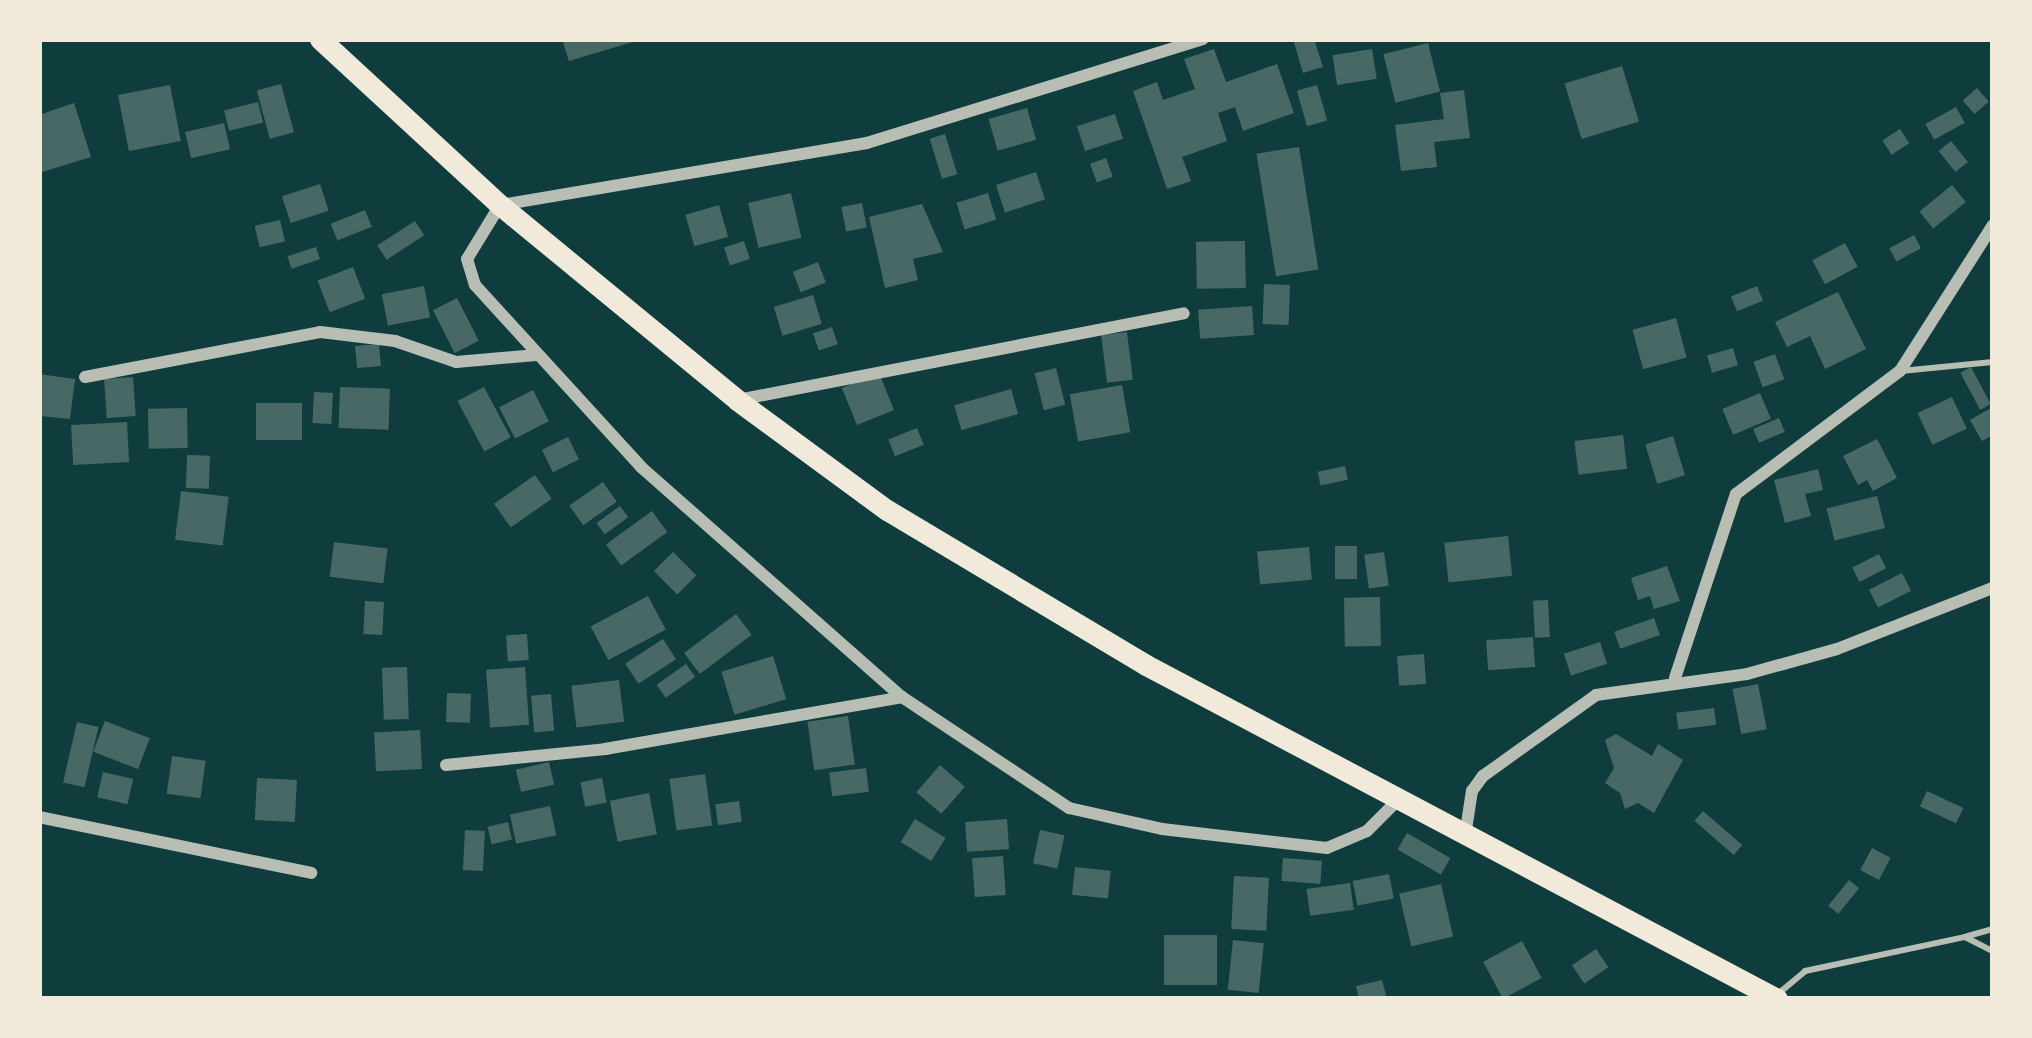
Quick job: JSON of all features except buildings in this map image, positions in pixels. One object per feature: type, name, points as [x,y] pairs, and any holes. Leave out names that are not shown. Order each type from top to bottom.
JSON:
[{"type":"highway","points":[[320,39],[500,205],[737,400],[887,510],[1023,596],[1396,801],[1776,998]]},
{"type":"street","points":[[1203,39],[867,143],[500,205],[467,259],[475,285],[641,467],[902,697],[1069,808],[1162,829],[1327,848],[1367,831],[1396,801]]},
{"type":"street","points":[[1675,678],[1736,494],[1900,371],[1993,225]]},
{"type":"street","points":[[737,400],[1184,313]]},
{"type":"street","points":[[85,377],[320,332],[395,341],[457,362],[536,355]]},
{"type":"street","points":[[1465,837],[1472,791],[1501,758],[1596,694],[1675,678],[1747,674],[1837,650],[1993,588]]},
{"type":"street","points":[[446,764],[605,749],[902,697]]},
{"type":"street","points":[[39,817],[311,873]]},
{"type":"lane","points":[[1900,371],[1993,362]]},
{"type":"lane","points":[[1776,998],[1804,971],[1993,928]]},
{"type":"lane","points":[[1965,937],[1993,951]]}]
